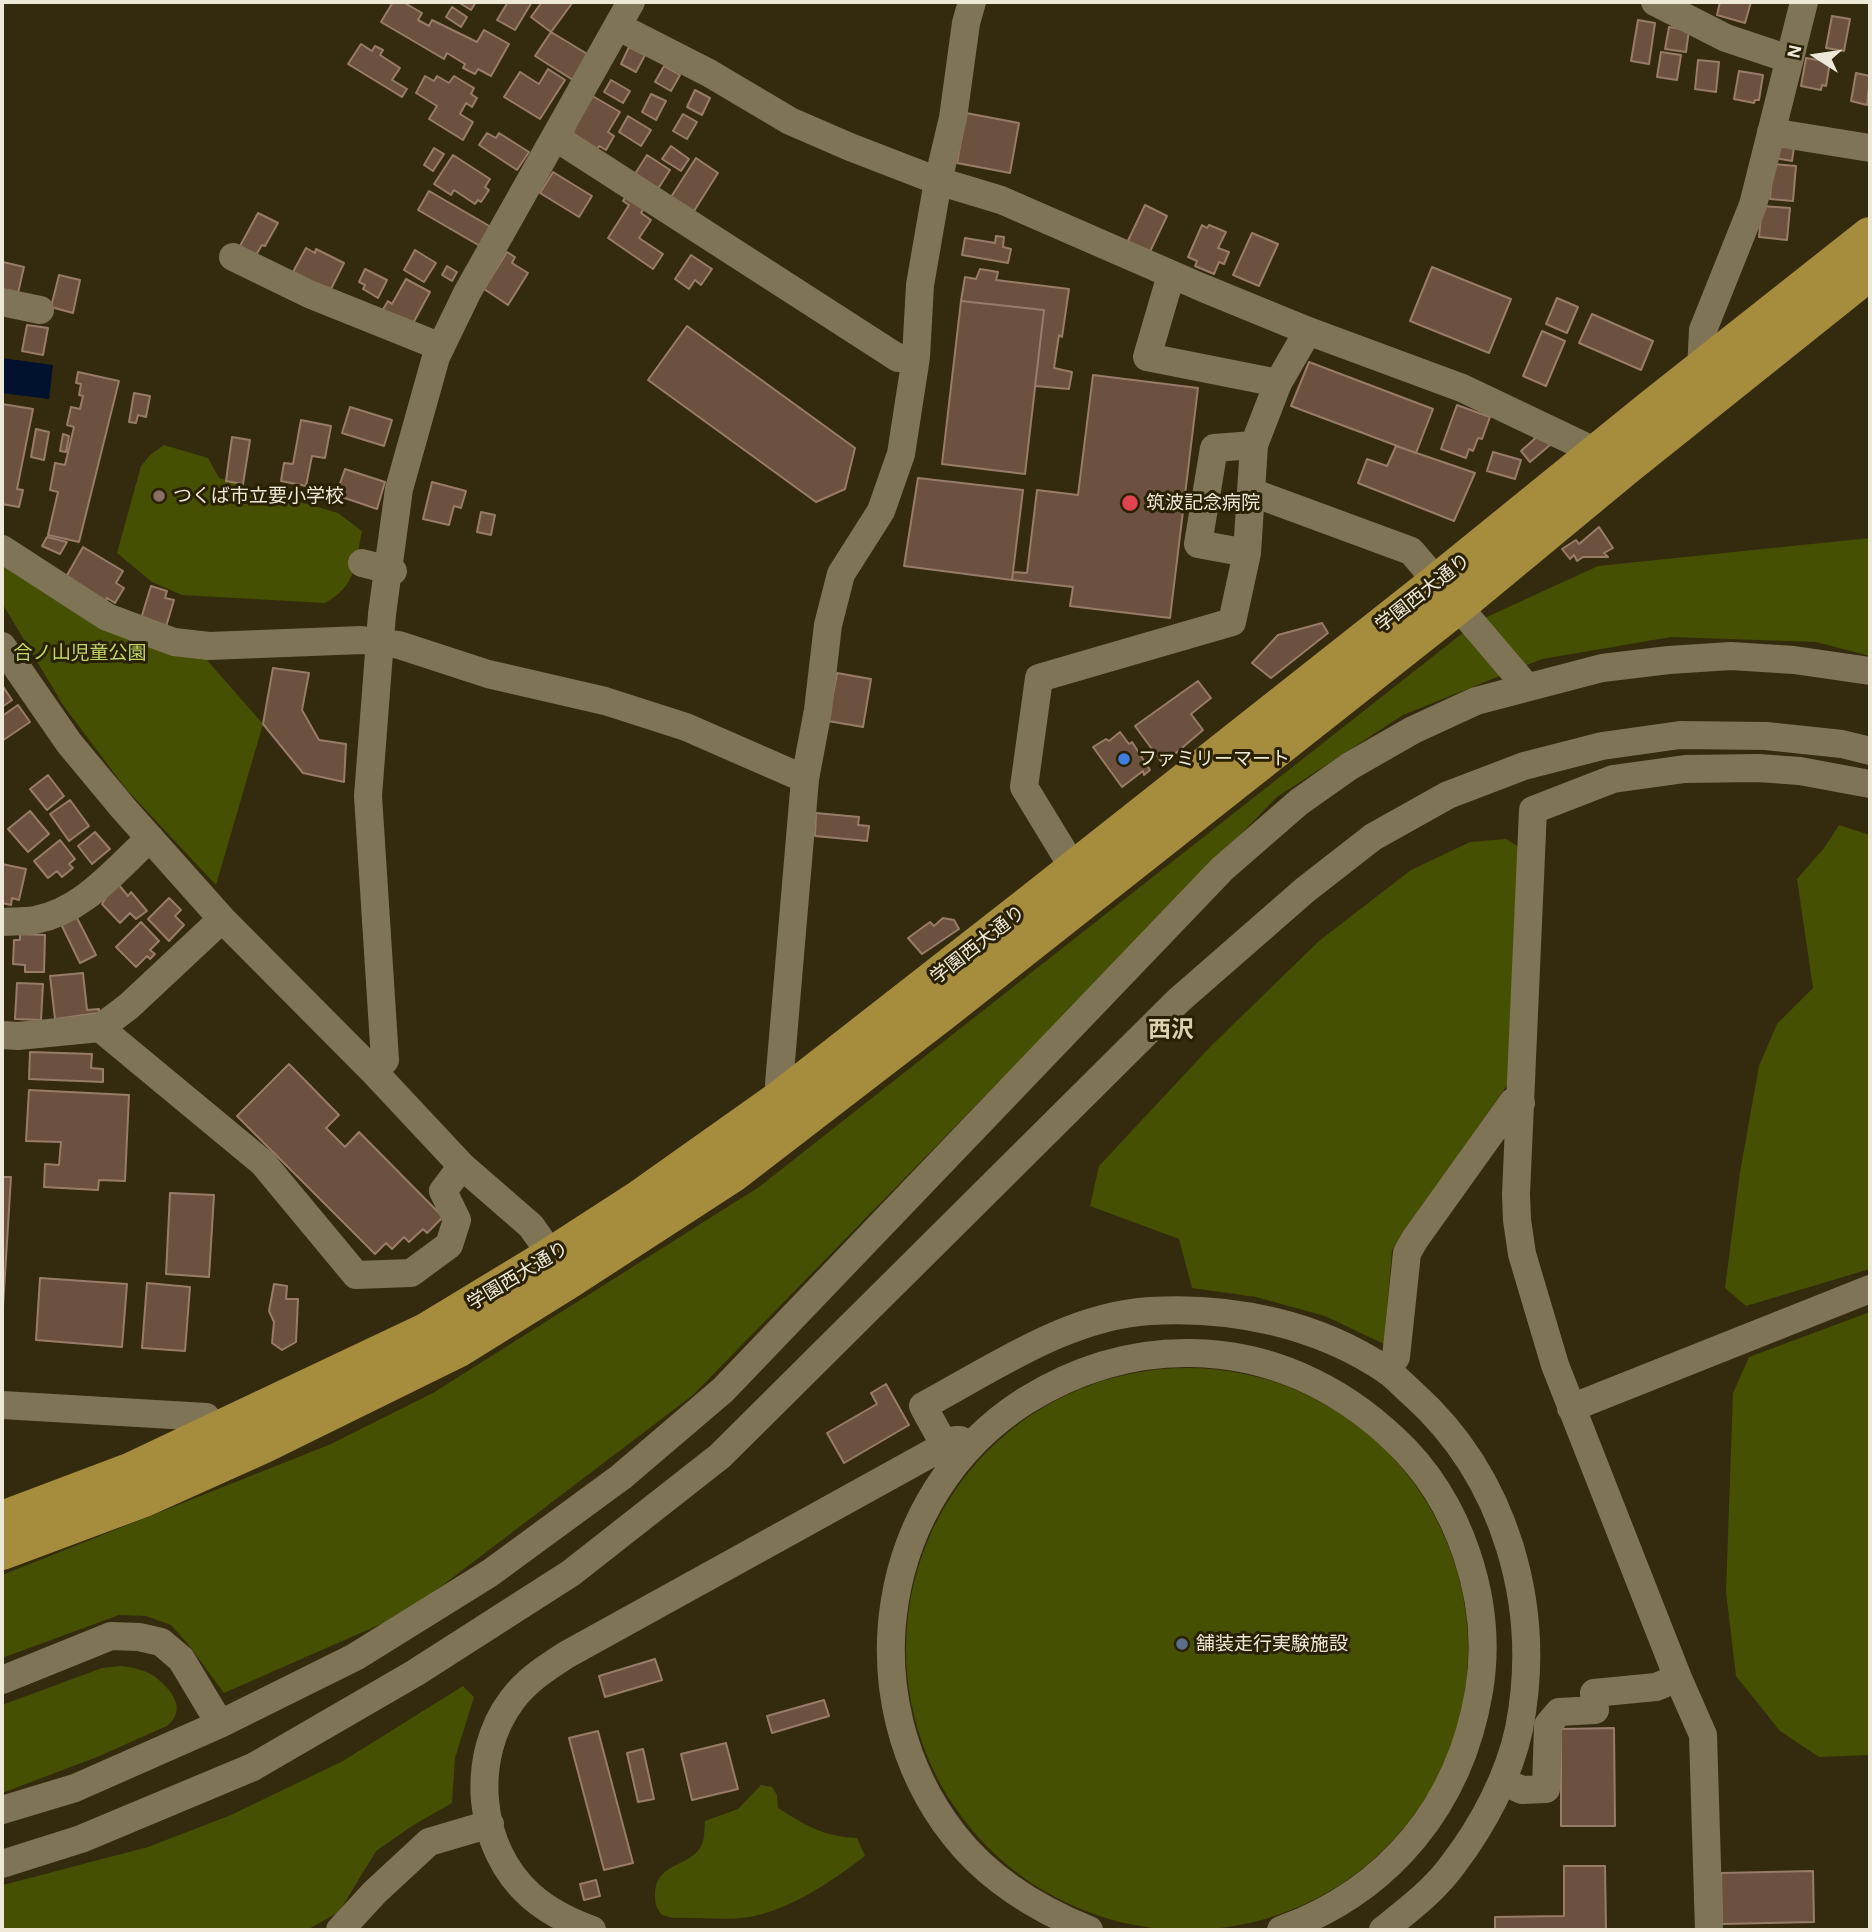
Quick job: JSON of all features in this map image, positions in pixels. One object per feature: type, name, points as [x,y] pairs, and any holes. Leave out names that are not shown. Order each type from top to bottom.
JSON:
[{"type":"highway","name":"学園西大通り","points":[[1612,459],[1701,370],[1870,236]]},
{"type":"highway","name":"学園西大通り","points":[[2,1520],[132,1471],[215,1433],[560,1268],[733,1173],[941,1013],[1612,459],[1870,271]]},
{"type":"highway","name":"学園西大通り","points":[[2,1551],[144,1498],[262,1445],[457,1349],[560,1268],[638,1200],[782,1098],[1074,869],[1448,594]]},
{"type":"street","points":[[782,1098],[779,1084],[804,779],[818,710],[828,625],[841,573],[881,511],[901,454],[916,358],[920,285],[953,118],[966,23],[972,2]]},
{"type":"street","points":[[1655,2],[1726,38],[1789,59]]},
{"type":"street","points":[[1701,370],[1703,330],[1754,205],[1804,2]]},
{"type":"street","points":[[374,1072],[385,1060],[368,796],[380,642],[381,568],[399,489],[441,348],[486,255],[555,137],[622,10],[709,73],[790,121],[939,181],[1001,200],[1171,275],[1308,331],[1462,388],[1612,459]]},
{"type":"street","points":[[1772,132],[1870,148]]},
{"type":"street","points":[[555,137],[898,358],[916,358]]},
{"type":"street","points":[[233,257],[309,294],[441,348]]},
{"type":"street","points":[[1171,275],[1147,358],[1278,383]]},
{"type":"street","points":[[2,302],[40,310]]},
{"type":"street","points":[[1074,869],[1024,787],[1039,678],[1232,622],[1247,553],[1254,446],[1278,383],[1308,331]]},
{"type":"street","points":[[1247,553],[1198,544],[1214,449],[1254,446]]},
{"type":"street","points":[[1251,492],[1412,551],[1526,686]]},
{"type":"street","points":[[2,549],[107,617],[174,642],[209,646],[362,640],[399,645],[488,674],[606,701],[686,727],[804,779]]},
{"type":"street","points":[[2,646],[69,743],[222,919],[374,1072],[462,1167],[531,1226],[560,1268]]},
{"type":"street","points":[[2,1810],[75,1788],[220,1724],[366,1650],[490,1573],[621,1477],[723,1390],[1222,869],[1299,802],[1350,766],[1413,730],[1476,701],[1602,668],[1731,656],[1794,660],[1870,671]]},
{"type":"street","points":[[2,1864],[81,1839],[253,1767],[415,1673],[571,1573],[720,1456],[1179,1000],[1305,890],[1373,837],[1448,795],[1524,766],[1602,746],[1680,735],[1766,736],[1842,744],[1870,751]]},
{"type":"street","points":[[1709,1930],[1703,1735],[1571,1408],[1555,1365],[1522,1254],[1516,1194],[1533,810],[1613,779],[1685,769],[1758,768],[1800,771],[1870,784]]},
{"type":"street","points":[[2,922],[33,921],[56,914],[87,898],[150,838]]},
{"type":"street","points":[[2,1035],[18,1036],[100,1028],[129,1006],[222,919]]},
{"type":"street","points":[[100,1028],[263,1163],[356,1275],[411,1273],[449,1245],[457,1220],[443,1191],[462,1167]]},
{"type":"street","points":[[1387,1371],[1396,1357],[1407,1253],[1513,1102],[1521,1103]]},
{"type":"street","points":[[1571,1408],[1870,1289]]},
{"type":"street","points":[[945,1446],[923,1406],[1057,1334],[1101,1320],[1148,1311],[1248,1315],[1299,1328],[1343,1347],[1387,1371],[1426,1405],[1457,1440],[1483,1481],[1503,1527],[1518,1572],[1526,1627],[1526,1678],[1518,1731],[1502,1781],[1479,1824],[1453,1865],[1417,1903],[1383,1930]]},
{"type":"street","points":[[1089,1930],[1056,1917],[1018,1895],[985,1868],[955,1836],[931,1801],[916,1771],[898,1720],[891,1677],[890,1634],[896,1591],[925,1509],[948,1473],[976,1440],[1009,1411],[1046,1388],[1085,1370],[1138,1357],[1170,1353],[1213,1353],[1256,1360],[1297,1374],[1336,1393],[1371,1417],[1403,1447],[1430,1480],[1452,1518],[1468,1558],[1478,1600],[1482,1643],[1480,1687],[1471,1729],[1456,1770],[1441,1799],[1410,1843],[1380,1874],[1345,1900],[1307,1921],[1281,1930]]},
{"type":"street","points":[[2,1405],[206,1417],[215,1433]]},
{"type":"street","points":[[592,1930],[558,1917],[530,1896],[512,1875],[496,1849],[484,1801],[485,1766],[494,1731],[512,1700],[536,1674],[566,1655],[955,1440],[976,1440]]},
{"type":"street","points":[[2,1680],[111,1636],[139,1637],[161,1642],[180,1659],[220,1724]]},
{"type":"street","points":[[1502,1781],[1522,1790],[1546,1789],[1548,1725],[1559,1712],[1595,1710],[1594,1693],[1656,1687],[1678,1678]]},
{"type":"street","points":[[340,1930],[375,1892],[429,1842],[490,1824]]},
{"type":"green space","points":[[164,445],[208,458],[219,478],[338,513],[362,531],[353,573],[343,589],[325,603],[182,595],[152,582],[117,553],[141,466]]},
{"type":"green space","points":[[1870,538],[1870,656],[1816,642],[1671,637],[1542,659],[1403,715],[1277,797],[693,1395],[406,1613],[224,1693],[171,1625],[146,1616],[119,1615],[2,1658],[2,1575],[331,1444],[433,1393],[759,1187],[1478,621],[1598,566]]},
{"type":"green space","name":"合ノ山児童公園","points":[[2,556],[199,651],[263,724],[216,885],[126,789],[63,705],[2,603]]},
{"type":"green space","points":[[1839,825],[1870,835],[1870,1269],[1746,1306],[1725,1288],[1740,1172],[1759,1066],[1777,1024],[1813,988],[1797,879],[1824,848]]},
{"type":"green space","points":[[1506,839],[1519,847],[1508,1084],[1392,1250],[1384,1344],[1325,1316],[1256,1297],[1192,1288],[1179,1239],[1090,1206],[1099,1166],[1211,1046],[1319,941],[1411,870],[1470,842]]},
{"type":"green space","points":[[1870,1312],[1870,1755],[1819,1757],[1780,1731],[1736,1676],[1726,1592],[1733,1393],[1749,1357]]},
{"type":"green space","points":[[1187,1368],[1242,1374],[1269,1380],[1294,1390],[1343,1416],[1386,1450],[1420,1493],[1446,1542],[1456,1567],[1462,1594],[1468,1649],[1462,1704],[1456,1731],[1446,1756],[1420,1805],[1386,1848],[1343,1882],[1294,1908],[1269,1918],[1242,1924],[1187,1930],[1132,1924],[1105,1918],[1080,1908],[1031,1882],[988,1848],[954,1805],[928,1756],[918,1731],[912,1704],[906,1649],[912,1594],[918,1567],[928,1542],[954,1493],[988,1450],[1031,1416],[1080,1390],[1105,1380],[1132,1374]]},
{"type":"green space","points":[[121,1666],[147,1672],[166,1687],[177,1706],[173,1720],[167,1726],[97,1757],[2,1793],[2,1705],[102,1668]]},
{"type":"green space","points":[[463,1686],[474,1697],[455,1758],[452,1803],[376,1851],[339,1912],[307,1930],[8,1930],[2,1926],[3,1885],[148,1847],[231,1815],[343,1761]]},
{"type":"green space","points":[[761,1785],[772,1787],[777,1795],[778,1808],[798,1820],[824,1832],[857,1838],[865,1856],[811,1893],[766,1913],[731,1919],[674,1918],[662,1915],[656,1906],[655,1898],[661,1876],[697,1852],[703,1842],[705,1821],[738,1809]]},
{"type":"water","points":[[2,358],[53,365],[49,399],[2,393]]},
{"type":"building","points":[[393,2],[403,2],[422,13],[418,20],[429,26],[432,20],[477,42],[484,30],[509,44],[491,76],[478,69],[475,74],[463,68],[465,64],[447,53],[444,59],[381,22]]},
{"type":"building","points":[[458,2],[476,2],[471,10]]},
{"type":"building","points":[[508,2],[532,2],[515,30],[497,20]]},
{"type":"building","points":[[542,2],[573,2],[551,32],[531,17]]},
{"type":"building","points":[[1720,2],[1751,2],[1745,23],[1717,15]]},
{"type":"building","points":[[452,7],[467,17],[461,27],[446,17]]},
{"type":"building","points":[[1832,16],[1850,19],[1844,51],[1826,48]]},
{"type":"building","points":[[1638,20],[1655,23],[1649,64],[1631,61]]},
{"type":"building","points":[[1669,27],[1689,30],[1686,52],[1665,49]]},
{"type":"building","points":[[551,32],[589,55],[573,80],[535,56]]},
{"type":"building","points":[[361,44],[372,51],[375,46],[383,50],[380,55],[400,68],[392,80],[407,89],[402,97],[348,64]]},
{"type":"building","points":[[629,47],[645,55],[636,72],[621,64]]},
{"type":"building","points":[[1661,52],[1681,55],[1677,80],[1657,77]]},
{"type":"building","points":[[1806,58],[1830,62],[1826,86],[1822,85],[1821,90],[1801,86]]},
{"type":"building","points":[[1698,60],[1719,62],[1716,92],[1695,89]]},
{"type":"building","points":[[664,66],[680,75],[671,91],[655,82]]},
{"type":"building","points":[[548,69],[565,80],[540,119],[504,97],[520,72],[539,84]]},
{"type":"building","points":[[1739,71],[1763,75],[1759,100],[1754,103],[1734,99]]},
{"type":"building","points":[[1856,73],[1870,76],[1867,105],[1851,101]]},
{"type":"building","points":[[425,76],[434,81],[437,76],[449,83],[454,76],[474,88],[471,94],[477,98],[472,107],[466,103],[460,114],[473,122],[463,140],[429,119],[437,106],[416,93]]},
{"type":"building","points":[[611,80],[630,91],[623,103],[604,92]]},
{"type":"building","points":[[695,90],[710,98],[702,115],[687,107]]},
{"type":"building","points":[[589,94],[620,112],[608,132],[614,136],[606,150],[599,146],[596,152],[571,137]]},
{"type":"building","points":[[651,94],[666,101],[656,120],[642,112]]},
{"type":"building","points":[[966,113],[1019,123],[1010,173],[957,163]]},
{"type":"building","points":[[683,114],[697,122],[687,139],[673,131]]},
{"type":"building","points":[[628,116],[651,130],[641,146],[619,132]]},
{"type":"building","points":[[487,133],[496,138],[499,133],[529,152],[517,170],[479,145]]},
{"type":"building","points":[[1777,144],[1794,147],[1792,161],[1775,158]]},
{"type":"building","points":[[671,146],[689,159],[681,171],[662,159]]},
{"type":"building","points":[[434,148],[444,154],[433,171],[424,165]]},
{"type":"building","points":[[453,155],[490,179],[485,187],[489,190],[481,202],[478,200],[475,204],[454,190],[451,195],[434,184]]},
{"type":"building","points":[[647,155],[670,170],[656,192],[633,177]]},
{"type":"building","points":[[696,158],[718,173],[694,211],[671,197]]},
{"type":"building","points":[[1773,164],[1796,166],[1793,201],[1770,199]]},
{"type":"building","points":[[553,172],[592,196],[579,217],[540,193]]},
{"type":"building","points":[[429,191],[491,227],[480,246],[418,210]]},
{"type":"building","points":[[628,193],[646,205],[641,213],[651,220],[639,238],[663,254],[653,269],[608,238],[629,205],[623,201]]},
{"type":"building","points":[[1145,205],[1167,216],[1146,260],[1124,249]]},
{"type":"building","points":[[1762,206],[1790,208],[1787,240],[1759,237]]},
{"type":"building","points":[[258,213],[278,223],[265,246],[262,245],[256,255],[240,246]]},
{"type":"building","points":[[1202,225],[1226,232],[1218,248],[1229,252],[1224,264],[1219,262],[1214,274],[1195,266],[1197,261],[1188,257]]},
{"type":"building","points":[[1252,233],[1278,244],[1259,286],[1233,275]]},
{"type":"building","points":[[996,236],[1004,237],[1003,247],[1011,249],[1008,263],[962,255],[965,238],[995,243]]},
{"type":"building","points":[[306,248],[315,253],[316,249],[344,263],[330,291],[293,272]]},
{"type":"building","points":[[415,250],[436,263],[424,282],[404,270]]},
{"type":"building","points":[[507,252],[515,257],[512,263],[528,273],[508,305],[484,289]]},
{"type":"building","points":[[691,255],[712,269],[701,285],[695,280],[689,289],[675,279]]},
{"type":"building","points":[[3,262],[24,267],[18,293],[2,289]]},
{"type":"building","points":[[447,266],[457,272],[452,281],[442,275]]},
{"type":"building","points":[[1432,267],[1511,299],[1489,353],[1410,321]]},
{"type":"building","points":[[365,269],[387,280],[378,298],[363,289],[365,285],[359,282]]},
{"type":"building","points":[[980,269],[998,272],[996,280],[1069,289],[1054,368],[1072,372],[1069,389],[1035,386],[1044,310],[961,301],[965,277],[976,279]]},
{"type":"building","points":[[59,275],[80,280],[73,313],[51,307]]},
{"type":"building","points":[[406,279],[430,292],[411,327],[382,311],[388,301],[392,304]]},
{"type":"building","points":[[1557,298],[1578,307],[1567,333],[1546,324]]},
{"type":"building","points":[[961,301],[1044,310],[1025,474],[942,464]]},
{"type":"building","points":[[1592,314],[1653,341],[1641,370],[1579,343]]},
{"type":"building","points":[[27,325],[48,328],[43,355],[22,351]]},
{"type":"building","points":[[687,326],[855,448],[845,489],[816,502],[648,380]]},
{"type":"building","points":[[1542,331],[1565,341],[1546,386],[1523,376]]},
{"type":"building","points":[[1309,362],[1433,409],[1416,453],[1291,406]]},
{"type":"building","points":[[78,372],[119,381],[79,542],[48,535],[58,492],[50,490],[55,463],[65,465],[74,427],[67,425],[71,407],[80,409],[83,396],[79,395],[81,384],[76,383]]},
{"type":"building","points":[[1093,375],[1198,388],[1170,618],[1070,606],[1073,587],[1012,580],[1013,572],[1027,573],[1037,490],[1078,495]]},
{"type":"building","points":[[134,393],[150,396],[146,417],[138,415],[136,423],[129,422]]},
{"type":"building","points":[[2,404],[33,409],[17,489],[23,490],[19,507],[2,504]]},
{"type":"building","points":[[1457,405],[1490,417],[1482,439],[1478,438],[1473,451],[1469,449],[1466,458],[1441,449]]},
{"type":"building","points":[[350,407],[392,420],[384,446],[342,433]]},
{"type":"building","points":[[301,420],[331,426],[325,458],[312,456],[306,486],[281,481],[284,463],[293,464]]},
{"type":"building","points":[[36,429],[49,432],[44,460],[31,457]]},
{"type":"building","points":[[63,434],[69,436],[66,452],[60,451]]},
{"type":"building","points":[[1540,434],[1550,445],[1530,462],[1521,451]]},
{"type":"building","points":[[232,437],[250,440],[243,484],[226,481]]},
{"type":"building","points":[[1396,446],[1475,473],[1454,521],[1358,483],[1367,459],[1387,466]]},
{"type":"building","points":[[1493,452],[1521,460],[1515,479],[1487,471]]},
{"type":"building","points":[[345,469],[385,482],[377,509],[336,495]]},
{"type":"building","points":[[918,478],[1023,490],[1012,580],[904,566]]},
{"type":"building","points":[[432,482],[466,491],[461,508],[454,506],[449,525],[423,519]]},
{"type":"building","points":[[481,512],[495,515],[491,535],[477,532]]},
{"type":"building","points":[[1599,527],[1613,548],[1604,553],[1608,557],[1583,557],[1577,561],[1574,555],[1570,559],[1562,549],[1576,540],[1579,544]]},
{"type":"building","points":[[47,537],[67,542],[60,554],[42,546]]},
{"type":"building","points":[[83,547],[123,571],[116,583],[124,588],[115,603],[107,598],[106,601],[66,577]]},
{"type":"building","points":[[151,586],[167,591],[165,598],[174,600],[165,630],[140,622]]},
{"type":"building","points":[[1322,623],[1328,633],[1271,678],[1252,663],[1278,635]]},
{"type":"building","points":[[273,668],[309,673],[302,710],[319,740],[346,744],[344,782],[303,773],[263,724]]},
{"type":"building","points":[[837,673],[871,679],[863,727],[828,721]]},
{"type":"building","points":[[1198,681],[1211,698],[1191,714],[1203,730],[1163,764],[1135,726]]},
{"type":"building","points":[[2,685],[12,700],[2,707]]},
{"type":"building","points":[[18,705],[30,722],[2,741],[2,716]]},
{"type":"building","points":[[1120,732],[1129,744],[1132,742],[1150,770],[1144,775],[1143,771],[1122,787],[1093,747],[1106,739],[1109,741]]},
{"type":"building","points":[[48,775],[64,796],[47,810],[30,789]]},
{"type":"building","points":[[70,800],[89,826],[69,841],[50,814]]},
{"type":"building","points":[[30,811],[49,834],[28,852],[8,829]]},
{"type":"building","points":[[816,813],[859,817],[858,825],[869,826],[867,841],[815,836]]},
{"type":"building","points":[[95,832],[110,849],[92,864],[78,846]]},
{"type":"building","points":[[60,840],[75,859],[69,864],[73,868],[62,877],[57,871],[48,878],[34,861]]},
{"type":"building","points":[[2,864],[26,869],[19,900],[12,898],[11,905],[2,903]]},
{"type":"building","points":[[119,885],[128,896],[131,892],[147,911],[136,919],[130,913],[120,923],[102,904],[108,894]]},
{"type":"building","points":[[169,898],[181,910],[175,916],[184,925],[169,941],[148,919]]},
{"type":"building","points":[[76,916],[96,955],[80,963],[61,924]]},
{"type":"building","points":[[943,918],[954,920],[959,929],[922,954],[908,938],[930,922],[934,926]]},
{"type":"building","points":[[141,922],[159,941],[150,950],[155,954],[150,959],[147,956],[136,967],[116,947]]},
{"type":"building","points":[[20,934],[45,935],[44,972],[25,972],[25,965],[13,964],[14,940],[20,940]]},
{"type":"building","points":[[83,973],[87,1010],[99,1009],[99,1013],[55,1019],[50,976]]},
{"type":"building","points":[[17,983],[43,984],[41,1020],[15,1019]]},
{"type":"building","points":[[30,1052],[92,1054],[91,1068],[103,1069],[103,1082],[29,1079]]},
{"type":"building","points":[[289,1064],[339,1115],[326,1128],[345,1147],[359,1132],[443,1217],[427,1233],[423,1229],[409,1242],[404,1237],[392,1249],[386,1243],[375,1254],[237,1116]]},
{"type":"building","points":[[29,1090],[129,1095],[125,1181],[99,1180],[98,1190],[44,1187],[45,1164],[59,1165],[61,1142],[26,1141]]},
{"type":"building","points":[[2,1177],[11,1177],[2,1323]]},
{"type":"building","points":[[170,1193],[214,1195],[209,1277],[166,1274]]},
{"type":"building","points":[[40,1278],[127,1284],[122,1347],[36,1340]]},
{"type":"building","points":[[147,1283],[190,1287],[185,1351],[142,1348]]},
{"type":"building","points":[[274,1284],[287,1286],[286,1299],[298,1299],[296,1342],[282,1350],[272,1343],[274,1322],[269,1311]]},
{"type":"building","points":[[886,1384],[909,1425],[844,1463],[827,1433],[877,1404],[871,1393]]},
{"type":"building","points":[[655,1659],[662,1680],[605,1697],[599,1676]]},
{"type":"building","points":[[824,1700],[829,1716],[772,1733],[767,1716]]},
{"type":"building","points":[[1614,1728],[1615,1826],[1561,1826],[1561,1729]]},
{"type":"building","points":[[598,1731],[633,1863],[604,1870],[569,1738]]},
{"type":"building","points":[[726,1743],[738,1789],[692,1800],[681,1754]]},
{"type":"building","points":[[643,1749],[654,1799],[638,1802],[627,1753]]},
{"type":"building","points":[[1564,1866],[1605,1866],[1606,1930],[1495,1930],[1495,1917],[1564,1916]]},
{"type":"building","points":[[1813,1871],[1814,1922],[1722,1924],[1721,1873]]},
{"type":"building","points":[[596,1880],[600,1896],[584,1900],[580,1884]]},
{"type":"place","name":"つくば市立要小学校","points":[[159,496]]},
{"type":"place","name":"筑波記念病院","points":[[1130,503]]},
{"type":"place","name":"ファミリーマート","points":[[1124,759]]},
{"type":"place","name":"舗装走行実験施設","points":[[1182,1644]]},
{"type":"district","name":"西沢","points":[[1171,1030]]}]
